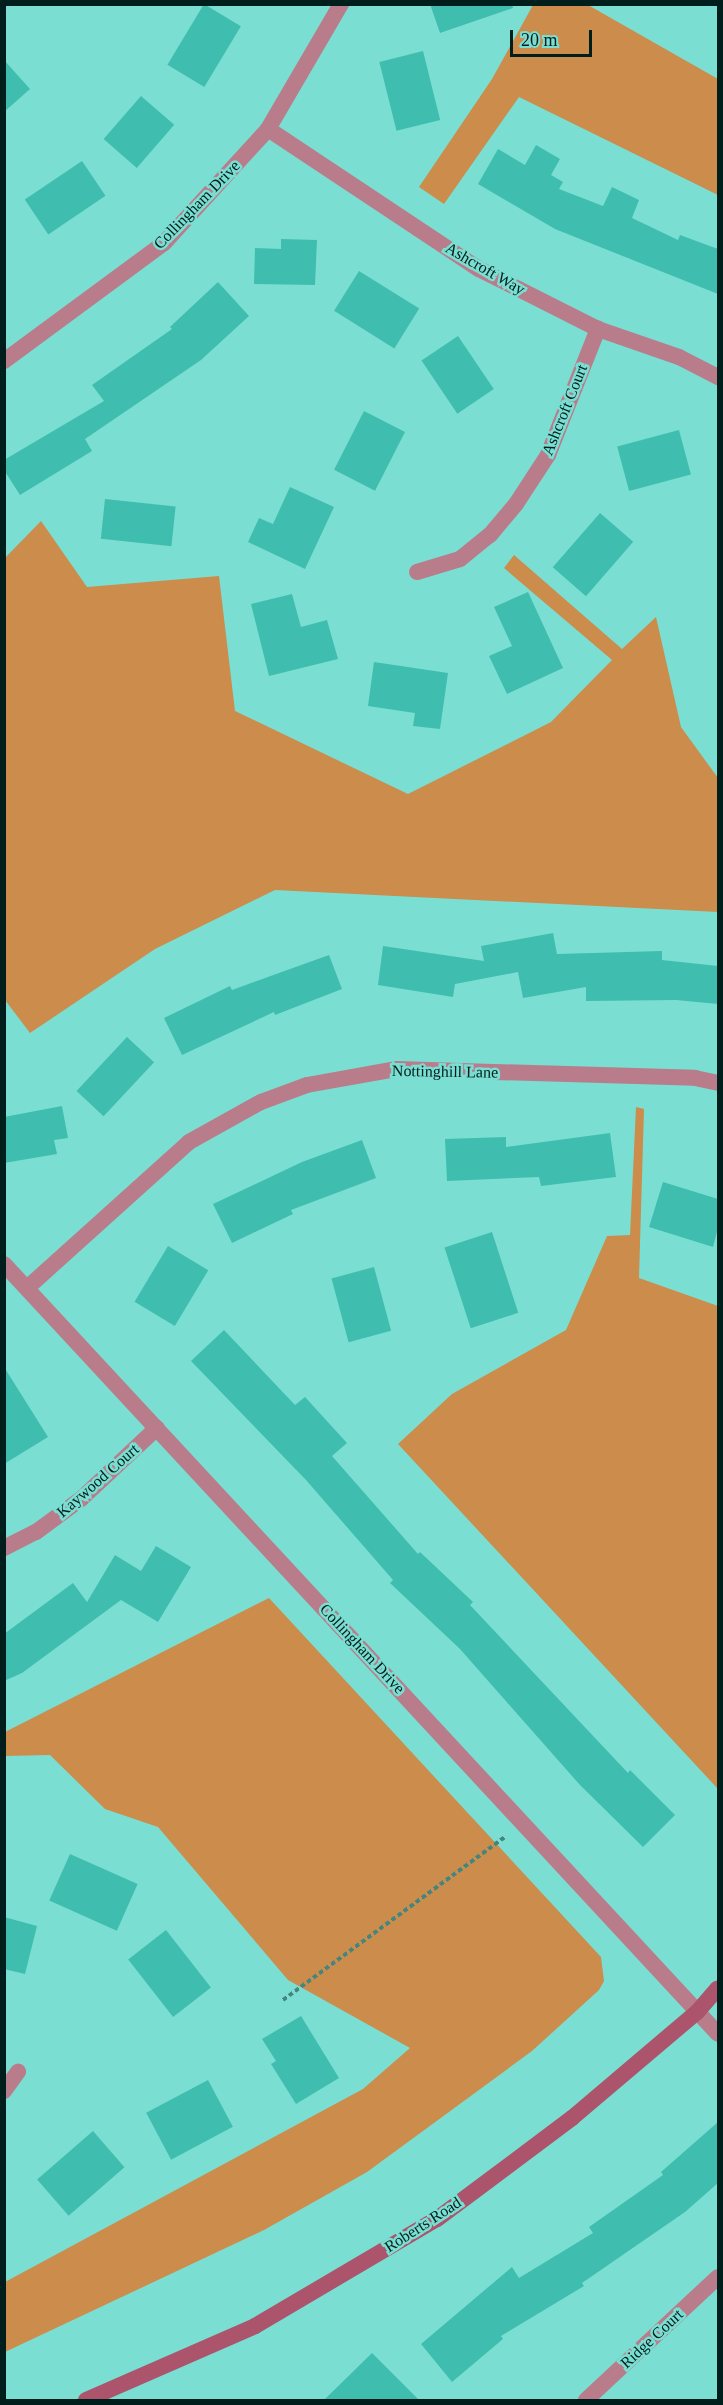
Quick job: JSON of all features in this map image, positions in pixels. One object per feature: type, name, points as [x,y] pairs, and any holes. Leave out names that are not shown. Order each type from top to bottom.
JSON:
[{"type":"main road","name":"Roberts Road","points":[[86,2400],[255,2326],[437,2219],[572,2118],[698,2011],[718,1988]]},
{"type":"street","name":"Collingham Drive","points":[[4,361],[165,243],[268,129],[341,4]]},
{"type":"street","name":"Ashcroft Way","points":[[268,129],[479,268],[598,329],[679,357],[718,376]]},
{"type":"street","name":"Ashcroft Court","points":[[417,572],[460,559],[490,536],[516,504],[548,455],[598,329]]},
{"type":"street","name":"Nottinghill Lane","points":[[27,1288],[189,1142],[261,1102],[307,1085],[396,1069],[695,1078],[718,1083]]},
{"type":"street","name":"Collingham Drive","points":[[4,1264],[718,2034]]},
{"type":"street","name":"Kaywood Court","points":[[4,1548],[36,1532],[81,1499],[157,1428]]},
{"type":"street","points":[[4,2091],[18,2072]]},
{"type":"street","name":"Ridge Court","points":[[586,2400],[718,2277]]},
{"type":"path","points":[[284,2000],[523,1823]]},
{"type":"shaded area","points":[[533,5],[588,5],[718,79],[718,195],[519,97],[444,204],[419,187],[492,79]]},
{"type":"shaded area","points":[[41,521],[87,587],[219,576],[235,711],[408,794],[551,722],[612,660],[504,568],[514,555],[622,649],[656,617],[681,727],[718,778],[718,912],[275,890],[155,949],[30,1033],[5,1000],[4,559]]},
{"type":"shaded area","points":[[636,1107],[644,1109],[639,1278],[718,1306],[718,1789],[398,1444],[452,1394],[566,1330],[607,1236],[630,1235]]},
{"type":"shaded area","points":[[269,1598],[601,1957],[604,1981],[599,1990],[532,2051],[367,2172],[264,2230],[5,2352],[5,2282],[363,2089],[410,2048],[288,1980],[158,1827],[105,1809],[50,1755],[5,1756],[5,1732]]},
{"type":"building","points":[[204,4],[241,26],[204,87],[167,65]]},
{"type":"building","points":[[430,4],[512,4],[513,8],[440,33]]},
{"type":"building","points":[[423,51],[440,120],[397,131],[379,62]]},
{"type":"building","points":[[4,60],[30,89],[4,112]]},
{"type":"building","points":[[141,96],[174,125],[137,168],[104,139]]},
{"type":"building","points":[[536,145],[560,159],[551,175],[563,182],[559,189],[603,206],[612,187],[639,200],[632,218],[678,240],[680,235],[718,249],[718,294],[555,229],[478,184],[498,149],[525,165]]},
{"type":"building","points":[[82,161],[105,196],[48,234],[25,200]]},
{"type":"building","points":[[281,239],[317,240],[315,285],[254,284],[255,248],[281,249]]},
{"type":"building","points":[[359,271],[419,309],[394,348],[334,311]]},
{"type":"building","points":[[218,282],[249,316],[201,360],[85,439],[92,451],[20,495],[4,470],[4,460],[104,401],[92,385],[172,329],[170,327]]},
{"type":"building","points":[[458,336],[494,389],[457,414],[422,361]]},
{"type":"building","points":[[364,411],[405,432],[375,491],[334,470]]},
{"type":"building","points":[[679,430],[691,474],[629,491],[617,447]]},
{"type":"building","points":[[290,487],[334,507],[305,569],[248,542],[259,518],[273,524]]},
{"type":"building","points":[[105,499],[176,506],[171,546],[101,539]]},
{"type":"building","points":[[600,513],[633,542],[586,596],[553,567]]},
{"type":"building","points":[[528,592],[563,668],[507,694],[489,656],[512,646],[494,607]]},
{"type":"building","points":[[292,594],[301,627],[327,620],[338,659],[269,676],[251,604]]},
{"type":"building","points":[[374,662],[448,673],[440,729],[413,726],[415,713],[368,706]]},
{"type":"building","points":[[553,933],[557,954],[662,951],[662,960],[718,966],[718,1004],[676,1000],[586,1001],[586,987],[523,998],[518,972],[455,984],[453,997],[378,985],[383,946],[484,961],[481,946]]},
{"type":"building","points":[[329,955],[342,989],[275,1015],[274,1012],[182,1055],[164,1018],[230,986],[232,990]]},
{"type":"building","points":[[127,1037],[154,1062],[104,1116],[77,1091]]},
{"type":"building","points":[[62,1106],[68,1138],[54,1140],[57,1154],[4,1163],[4,1117]]},
{"type":"building","points":[[610,1133],[616,1177],[541,1186],[539,1177],[447,1181],[445,1139],[506,1137],[506,1147]]},
{"type":"building","points":[[362,1140],[376,1178],[291,1210],[293,1214],[232,1243],[213,1204],[302,1162]]},
{"type":"building","points":[[663,1182],[718,1199],[718,1228],[713,1247],[649,1227]]},
{"type":"building","points":[[492,1232],[518,1313],[471,1328],[444,1247]]},
{"type":"building","points":[[168,1246],[208,1270],[175,1326],[135,1302]]},
{"type":"building","points":[[374,1267],[391,1331],[349,1342],[331,1278]]},
{"type":"building","points":[[224,1330],[295,1405],[305,1397],[347,1443],[332,1456],[418,1554],[420,1552],[473,1602],[470,1605],[628,1773],[630,1770],[675,1815],[643,1847],[580,1785],[460,1649],[390,1583],[393,1580],[306,1480],[191,1361]]},
{"type":"building","points":[[4,1367],[48,1437],[4,1464]]},
{"type":"building","points":[[156,1546],[191,1567],[158,1622],[121,1600],[22,1673],[4,1681],[4,1634],[73,1583],[87,1602],[115,1555],[141,1571]]},
{"type":"building","points":[[70,1854],[138,1884],[117,1931],[49,1901]]},
{"type":"building","points":[[4,1917],[37,1926],[25,1974],[4,1969]]},
{"type":"building","points":[[166,1930],[211,1988],[173,2017],[128,1960]]},
{"type":"building","points":[[301,2016],[339,2078],[296,2104],[271,2064],[276,2061],[262,2039]]},
{"type":"building","points":[[208,2080],[233,2127],[171,2160],[146,2113]]},
{"type":"building","points":[[718,2122],[718,2183],[685,2212],[582,2283],[584,2286],[501,2336],[503,2339],[452,2382],[421,2344],[512,2267],[519,2278],[593,2233],[589,2227],[663,2175],[661,2172]]},
{"type":"building","points":[[93,2131],[124,2167],[69,2216],[37,2180]]},
{"type":"building","points":[[372,2353],[419,2400],[324,2400]]}]
